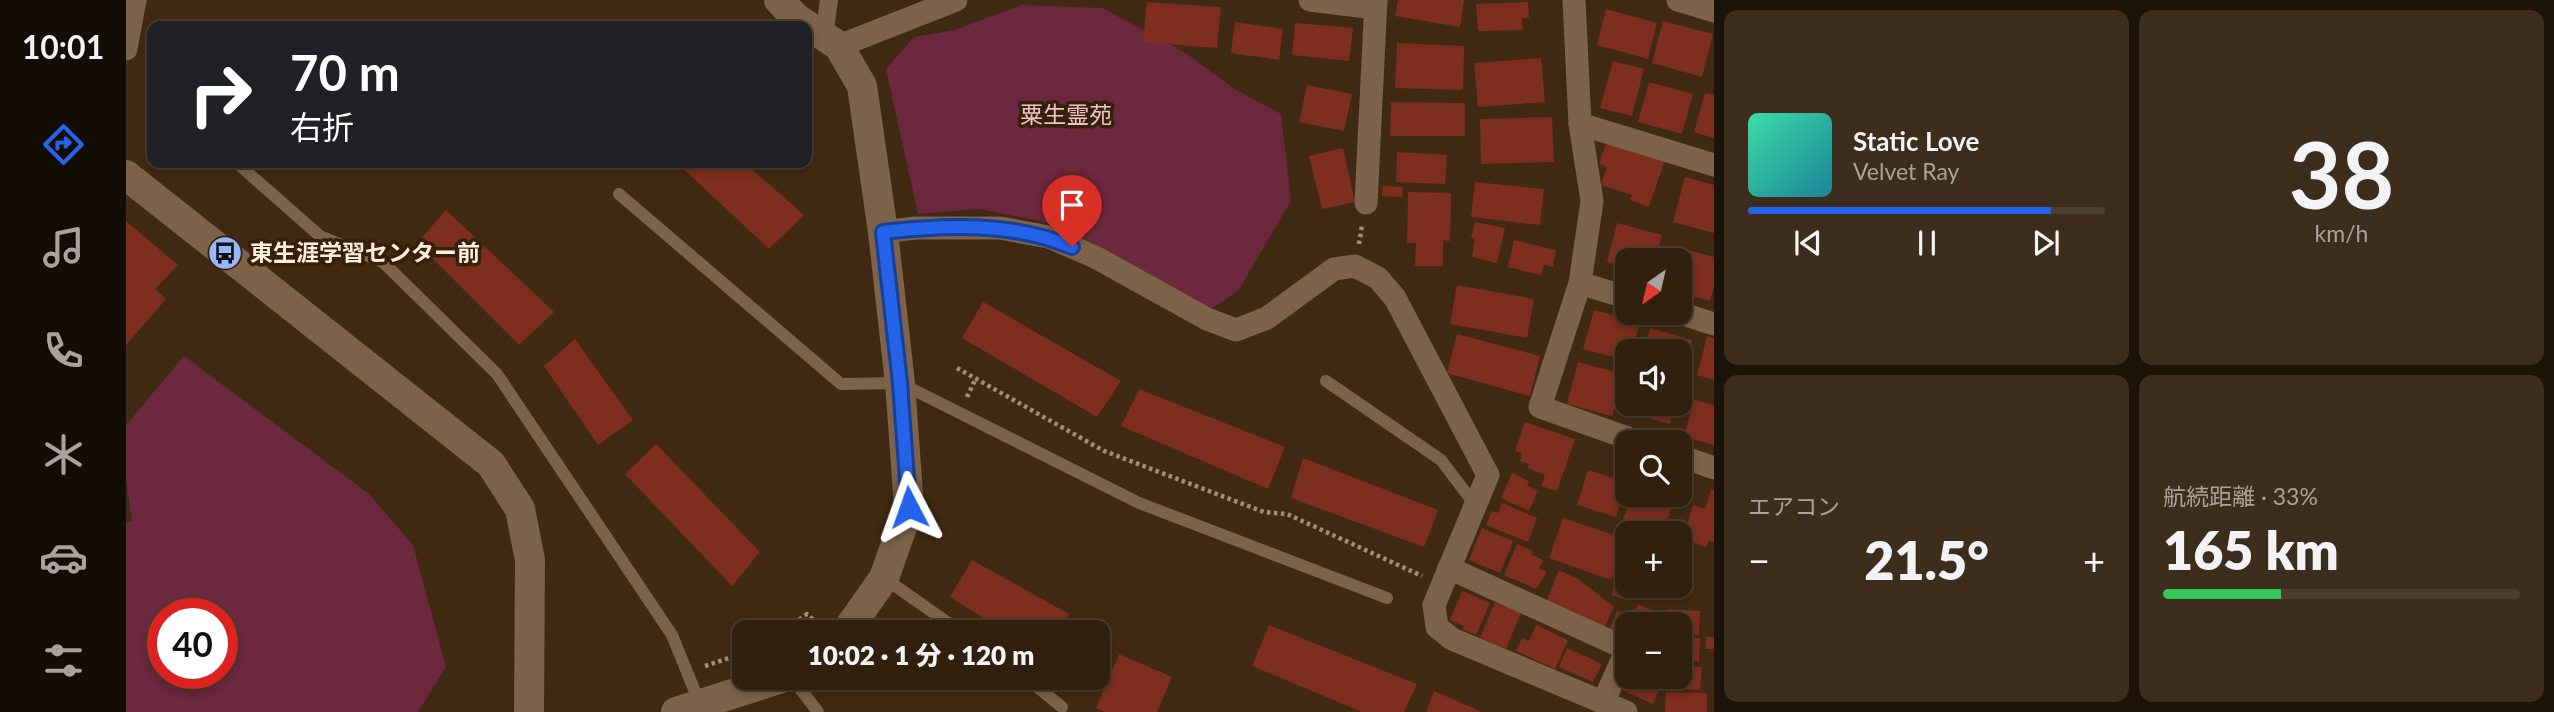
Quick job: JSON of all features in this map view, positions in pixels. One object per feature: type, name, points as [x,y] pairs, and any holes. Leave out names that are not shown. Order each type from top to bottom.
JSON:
[{"type":"street","points":[[126,50],[135,0]]},
{"type":"street","points":[[779,0],[801,21]]},
{"type":"street","points":[[829,0],[832,41]]},
{"type":"street","points":[[832,41],[956,0]]},
{"type":"street","points":[[1310,0],[1375,4],[1366,203]]},
{"type":"street","points":[[1574,0],[1580,124],[1592,201],[1580,283],[1540,407],[1615,433]]},
{"type":"street","points":[[1678,0],[1714,11]]},
{"type":"street","points":[[812,28],[832,41],[862,86],[883,232],[900,383],[909,507],[884,578],[854,620]]},
{"type":"street","points":[[1580,124],[1714,165]]},
{"type":"street","points":[[126,175],[491,464],[520,509],[530,560],[529,712]]},
{"type":"street","points":[[883,232],[915,228],[1000,228],[1049,237],[1095,257],[1207,320],[1236,330],[1267,318],[1334,269],[1355,266],[1378,278],[1395,298],[1488,475],[1434,605],[1437,627],[1452,639],[1626,712]]},
{"type":"street","points":[[1580,283],[1615,294]]},
{"type":"street","points":[[1692,317],[1714,324]]},
{"type":"street","points":[[1692,460],[1714,468]]},
{"type":"street","points":[[1445,577],[1626,649],[1603,703]]},
{"type":"street","points":[[688,708],[744,690]]},
{"type":"lane","points":[[243,168],[320,236],[383,262],[497,374],[672,635],[686,672],[688,708]]},
{"type":"lane","points":[[619,194],[841,384],[900,383],[1139,503],[1387,598]]},
{"type":"lane","points":[[1326,381],[1441,460],[1475,505]]},
{"type":"lane","points":[[884,578],[944,620]]},
{"type":"lane","points":[[802,690],[818,712]]},
{"type":"lane","points":[[1041,690],[1062,707]]},
{"type":"path","points":[[1355,266],[1366,203]]},
{"type":"path","points":[[957,368],[1104,451],[1264,512],[1287,514],[1445,577]]},
{"type":"path","points":[[799,620],[807,614],[813,620]]},
{"type":"path","points":[[686,672],[732,657]]},
{"type":"green space","name":"粟生霊苑","points":[[1021,5],[1102,8],[1184,52],[1233,88],[1281,114],[1291,201],[1238,291],[1209,310],[1096,245],[1045,222],[979,209],[918,214],[886,69],[914,37],[955,30]]},
{"type":"green space","points":[[184,356],[369,494],[413,545],[446,667],[418,712],[126,712],[126,522],[132,521],[126,478],[126,425]]},
{"type":"building","points":[[1398,0],[1464,0],[1460,27],[1395,16]]},
{"type":"building","points":[[1147,2],[1221,7],[1217,48],[1143,42]]},
{"type":"building","points":[[1528,2],[1529,18],[1522,18],[1523,30],[1478,31],[1476,4]]},
{"type":"building","points":[[1606,9],[1657,23],[1648,59],[1597,45]]},
{"type":"building","points":[[1663,21],[1713,34],[1702,77],[1652,63]]},
{"type":"building","points":[[1235,22],[1283,29],[1279,60],[1231,53]]},
{"type":"building","points":[[1295,23],[1353,28],[1349,61],[1292,55]]},
{"type":"building","points":[[1397,43],[1464,46],[1463,90],[1395,88]]},
{"type":"building","points":[[1541,58],[1545,102],[1478,107],[1474,63]]},
{"type":"building","points":[[1613,61],[1644,69],[1632,116],[1600,108]]},
{"type":"building","points":[[1649,82],[1693,94],[1682,134],[1638,122]]},
{"type":"building","points":[[1307,85],[1352,94],[1344,131],[1299,122]]},
{"type":"building","points":[[1705,93],[1714,95],[1714,138],[1694,132]]},
{"type":"building","points":[[1391,102],[1465,103],[1465,136],[1390,136]]},
{"type":"building","points":[[1552,117],[1554,162],[1481,164],[1480,119]]},
{"type":"building","points":[[1607,140],[1665,160],[1649,207],[1630,200],[1632,195],[1601,185],[1607,167],[1599,164]]},
{"type":"building","points":[[1343,148],[1355,202],[1322,209],[1309,156]]},
{"type":"building","points":[[1397,152],[1447,155],[1445,184],[1396,182]]},
{"type":"building","points":[[682,168],[751,168],[804,215],[769,249]]},
{"type":"building","points":[[1685,177],[1714,185],[1714,233],[1673,222]]},
{"type":"building","points":[[1475,182],[1544,189],[1540,225],[1471,217]]},
{"type":"building","points":[[1383,186],[1403,187],[1402,197],[1382,196]]},
{"type":"building","points":[[1408,192],[1451,193],[1450,241],[1443,240],[1443,266],[1415,266],[1416,243],[1407,243]]},
{"type":"building","points":[[446,210],[554,312],[519,345],[417,243]]},
{"type":"building","points":[[126,221],[178,265],[155,289],[166,299],[126,345]]},
{"type":"building","points":[[1475,222],[1505,228],[1497,263],[1472,257],[1475,239],[1471,238]]},
{"type":"building","points":[[1617,223],[1662,235],[1658,248],[1615,248],[1615,264],[1607,262]]},
{"type":"building","points":[[1514,240],[1556,250],[1553,267],[1544,265],[1541,275],[1508,267]]},
{"type":"building","points":[[1692,251],[1714,257],[1714,287],[1710,301],[1692,296]]},
{"type":"building","points":[[1457,285],[1534,299],[1527,338],[1450,324]]},
{"type":"building","points":[[983,302],[1121,381],[1097,417],[962,338]]},
{"type":"building","points":[[1594,310],[1615,315],[1615,326],[1639,326],[1635,339],[1615,339],[1615,358],[1583,349]]},
{"type":"building","points":[[1650,328],[1688,339],[1647,339]]},
{"type":"building","points":[[1457,334],[1540,356],[1530,396],[1447,373]]},
{"type":"building","points":[[1707,336],[1714,338],[1714,380],[1697,375]]},
{"type":"building","points":[[575,339],[633,420],[598,445],[544,366]]},
{"type":"building","points":[[1578,362],[1615,372],[1615,405],[1612,416],[1567,404]]},
{"type":"building","points":[[1139,389],[1285,447],[1268,489],[1121,426]]},
{"type":"building","points":[[1694,400],[1714,405],[1714,445],[1692,439],[1692,430],[1686,430],[1690,416],[1692,416]]},
{"type":"building","points":[[1641,416],[1672,416],[1670,424]]},
{"type":"building","points":[[1525,422],[1575,439],[1557,491],[1541,486],[1545,475],[1527,468],[1529,464],[1520,461],[1522,453],[1515,451]]},
{"type":"building","points":[[656,444],[760,552],[732,586],[625,474]]},
{"type":"building","points":[[1303,458],[1438,510],[1424,547],[1291,498]]},
{"type":"building","points":[[1588,470],[1615,478],[1615,507],[1619,507],[1616,517],[1577,505]]},
{"type":"building","points":[[1512,473],[1529,481],[1527,486],[1538,490],[1529,511],[1501,498]]},
{"type":"building","points":[[1711,489],[1714,490],[1714,542],[1709,540],[1706,547],[1692,542],[1692,521],[1688,521],[1693,505],[1705,509]]},
{"type":"building","points":[[1502,503],[1537,518],[1528,542],[1486,525],[1492,511],[1498,513]]},
{"type":"building","points":[[1627,507],[1671,507],[1667,521],[1623,519]]},
{"type":"building","points":[[1563,518],[1615,535],[1615,569],[1611,580],[1549,558]]},
{"type":"building","points":[[1482,528],[1513,541],[1500,573],[1469,560]]},
{"type":"building","points":[[1517,544],[1533,551],[1531,554],[1543,560],[1539,568],[1547,572],[1536,589],[1504,575]]},
{"type":"building","points":[[972,560],[1069,614],[1065,620],[987,620],[950,597]]},
{"type":"building","points":[[1559,570],[1578,579],[1614,607],[1602,632],[1544,607]]},
{"type":"building","points":[[1462,591],[1490,603],[1476,635],[1450,620]]},
{"type":"building","points":[[1495,602],[1521,613],[1506,649],[1480,638]]},
{"type":"building","points":[[1638,604],[1656,612],[1630,612]]},
{"type":"building","points":[[1668,609],[1700,611],[1699,635],[1692,635],[1692,612],[1668,612]]},
{"type":"building","points":[[1615,616],[1615,635],[1608,632]]},
{"type":"building","points":[[1269,625],[1417,684],[1404,712],[1362,712],[1252,666]]},
{"type":"building","points":[[1536,625],[1568,640],[1555,669],[1516,651],[1522,638],[1529,641]]},
{"type":"building","points":[[1706,637],[1714,637],[1714,649],[1706,649]]},
{"type":"building","points":[[1692,638],[1700,638],[1699,661],[1692,661]]},
{"type":"building","points":[[1567,648],[1602,664],[1593,682],[1559,667]]},
{"type":"building","points":[[1119,654],[1172,677],[1157,712],[1105,712],[1096,708],[1104,690],[1110,690],[1110,675]]},
{"type":"building","points":[[1692,667],[1702,667],[1700,690],[1682,689],[1692,689]]},
{"type":"building","points":[[1625,689],[1659,689],[1653,704],[1624,691]]},
{"type":"building","points":[[1434,691],[1482,712],[1426,712]]},
{"type":"building","points":[[1666,692],[1707,693],[1707,712],[1665,712]]},
{"type":"place","name":"東生涯学習センター前","points":[[225,253]]},
{"type":"route","points":[[909,507],[900,383],[883,232],[915,228],[1000,228],[1049,237],[1072,247]]}]
